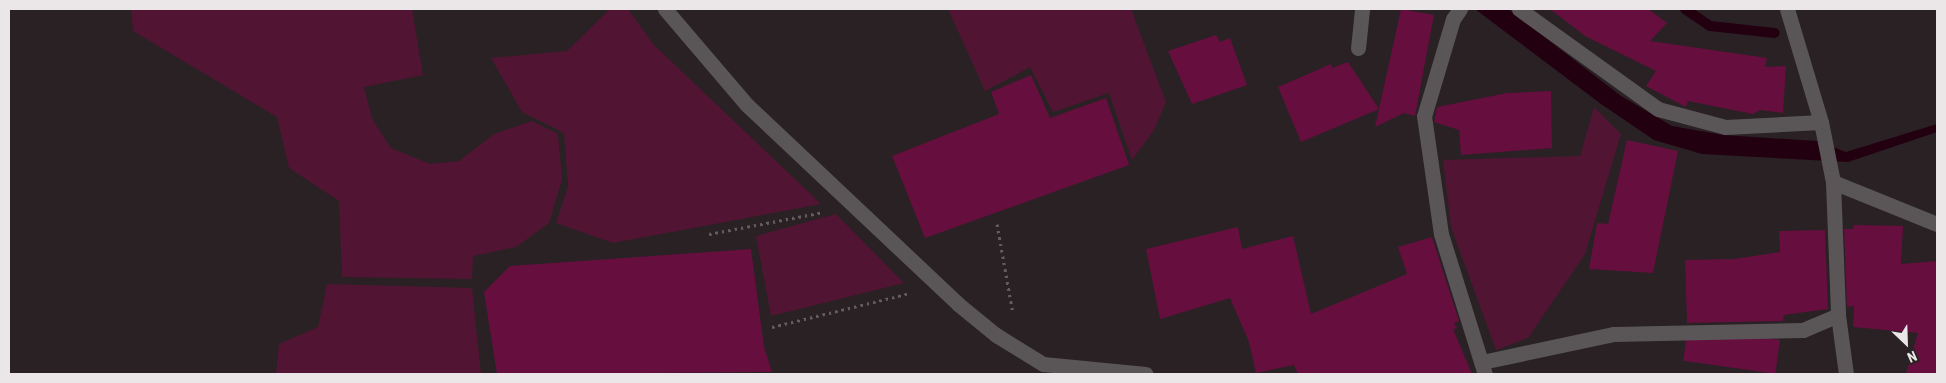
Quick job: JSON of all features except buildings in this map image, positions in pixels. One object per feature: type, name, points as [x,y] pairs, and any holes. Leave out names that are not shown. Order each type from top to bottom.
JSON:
[{"type":"street","points":[[664,9],[747,105],[939,286],[1011,345],[1043,364],[1146,374]]},
{"type":"street","points":[[1358,48],[1362,9]]},
{"type":"street","points":[[1460,9],[1453,19],[1424,116],[1441,234],[1484,368],[1614,334],[1803,330],[1838,315]]},
{"type":"street","points":[[1519,9],[1658,108],[1725,127],[1821,122]]},
{"type":"street","points":[[1787,9],[1821,122],[1833,182],[1838,315],[1846,374]]},
{"type":"street","points":[[1833,182],[1937,224]]},
{"type":"path","points":[[709,234],[823,213],[851,203]]},
{"type":"path","points":[[997,224],[1013,308],[1011,345]]},
{"type":"path","points":[[772,327],[939,286]]},
{"type":"shaded area","points":[[131,9],[412,9],[423,75],[364,87],[372,119],[391,148],[430,164],[459,161],[494,134],[532,121],[558,134],[562,179],[549,223],[516,247],[473,256],[472,279],[342,277],[339,201],[289,168],[277,117],[133,31]]},
{"type":"shaded area","points":[[610,9],[628,9],[653,44],[821,204],[613,243],[556,223],[568,187],[564,133],[522,112],[491,58],[567,51]]},
{"type":"shaded area","points":[[948,9],[1131,9],[1166,102],[1154,130],[1132,160],[1109,93],[1053,112],[1030,67],[985,91]]},
{"type":"shaded area","points":[[1475,9],[1508,9],[1621,96],[1672,126],[1723,135],[1817,141],[1846,152],[1937,124],[1937,132],[1848,162],[1702,154],[1654,140],[1601,104]]},
{"type":"shaded area","points":[[1594,107],[1621,134],[1585,254],[1528,338],[1496,350],[1451,227],[1443,160],[1580,156]]},
{"type":"shaded area","points":[[836,214],[904,283],[771,316],[756,236]]},
{"type":"shaded area","points":[[327,284],[472,288],[481,374],[276,374],[279,344],[318,327]]},
{"type":"waterway","points":[[1685,9],[1710,26],[1775,33]]}]
